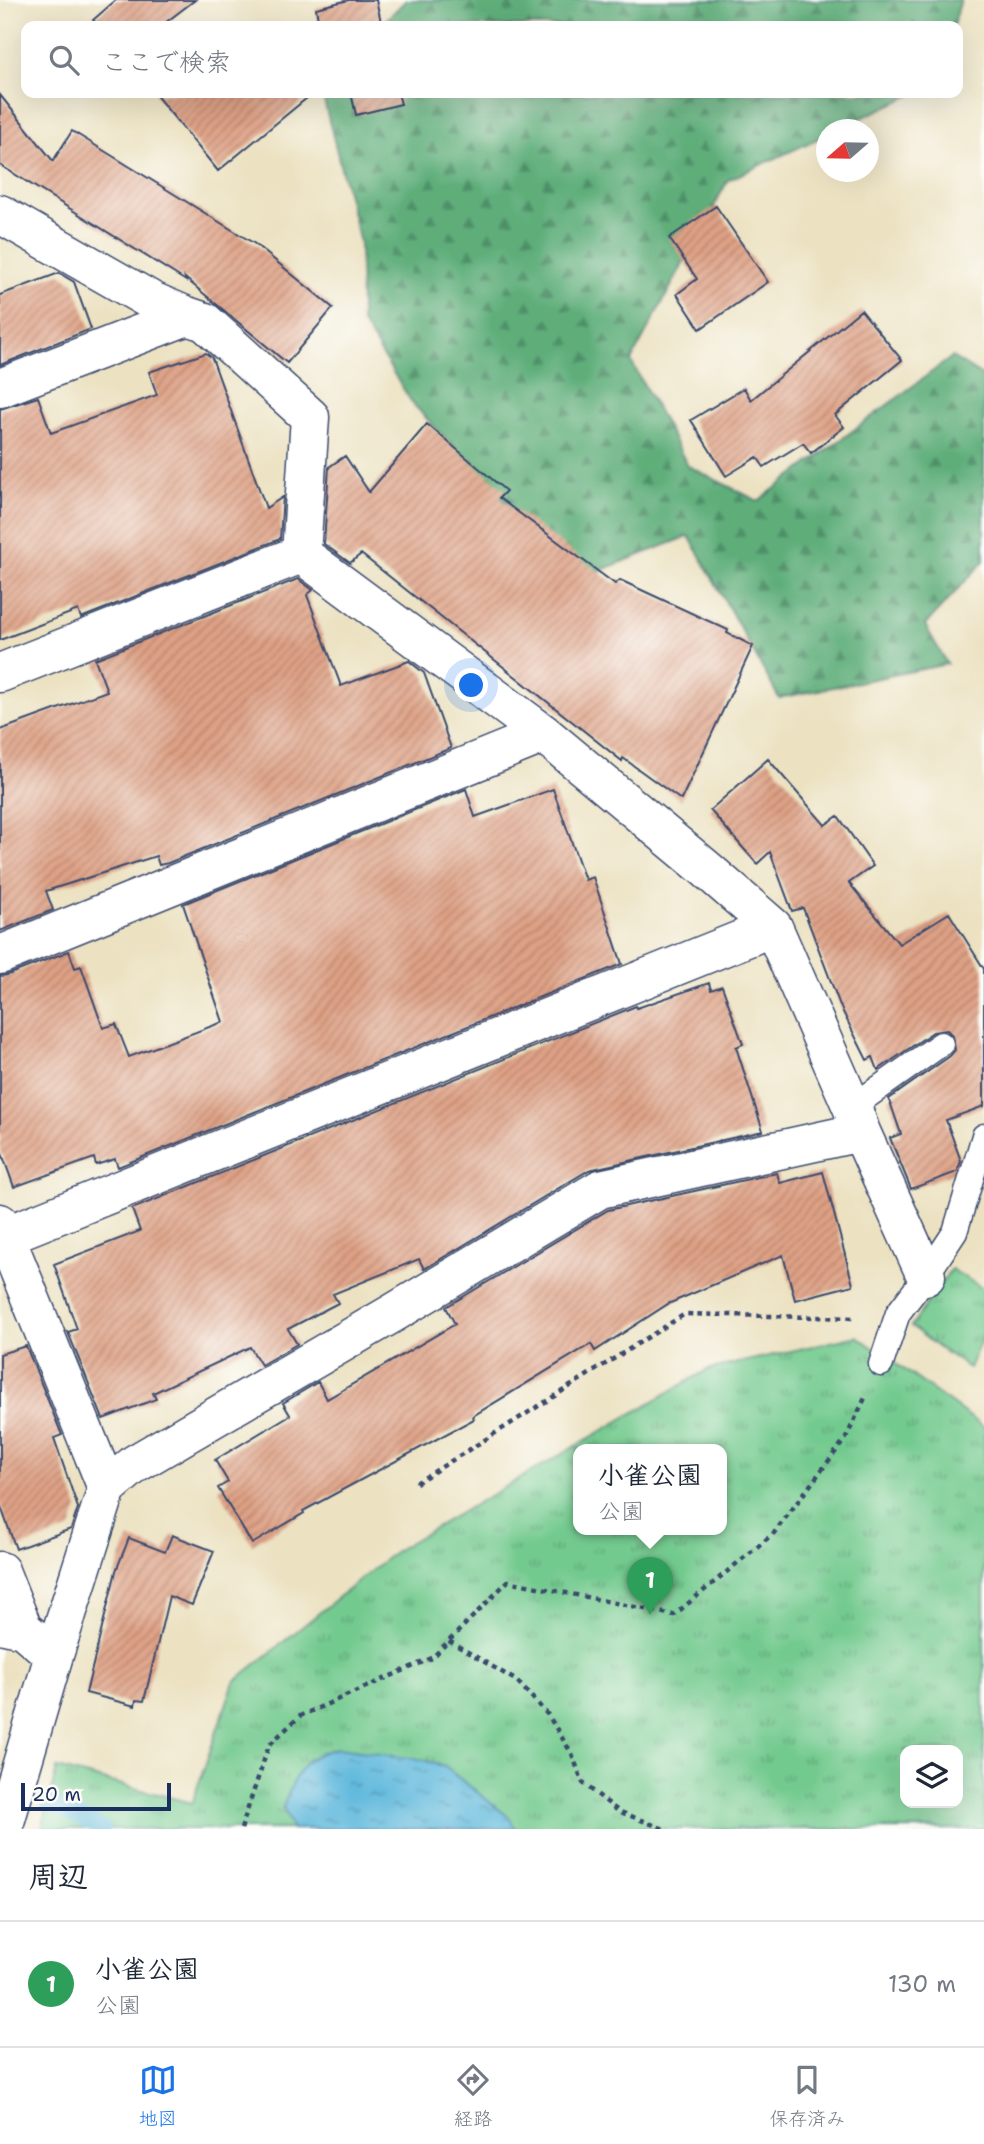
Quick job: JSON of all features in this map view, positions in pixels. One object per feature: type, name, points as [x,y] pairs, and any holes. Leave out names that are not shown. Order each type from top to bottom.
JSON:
[{"type":"street","points":[[0,214],[152,301],[205,322],[310,417],[301,554]]},
{"type":"street","points":[[0,388],[187,316]]},
{"type":"street","points":[[0,673],[301,554]]},
{"type":"street","points":[[301,554],[544,734],[772,927],[926,1276]]},
{"type":"street","points":[[0,955],[544,734]]},
{"type":"street","points":[[107,1488],[3,1230],[772,927]]},
{"type":"street","points":[[3,1829],[107,1488],[135,1464],[600,1189],[856,1120]]},
{"type":"street","points":[[0,1571],[12,1626],[54,1655]]},
{"type":"lane","points":[[856,1120],[941,1044]]},
{"type":"lane","points":[[881,1364],[898,1313],[955,1232],[984,1136]]},
{"type":"path","points":[[416,1483],[685,1314],[869,1319],[892,1330]]},
{"type":"path","points":[[241,1829],[269,1745],[300,1716],[432,1658],[508,1581],[674,1615],[774,1533],[846,1438],[881,1364]]},
{"type":"path","points":[[449,1641],[517,1681],[548,1715],[572,1754],[583,1783],[618,1811],[664,1829]]},
{"type":"green space","points":[[406,0],[961,0],[955,21],[385,21]]},
{"type":"green space","points":[[323,98],[905,98],[859,119],[816,119],[816,140],[728,180],[631,361],[688,466],[758,501],[952,357],[984,377],[984,561],[925,625],[947,664],[779,698],[689,536],[578,579],[412,403],[361,321],[360,243]]},
{"type":"green space","points":[[951,1269],[984,1289],[984,1334],[969,1368],[911,1326]]},
{"type":"green space","points":[[857,1336],[984,1427],[984,1829],[42,1829],[57,1768],[192,1803],[234,1682],[398,1549],[573,1448],[573,1535],[727,1535],[727,1444],[579,1444],[707,1370]]},
{"type":"water","points":[[338,1748],[424,1760],[445,1767],[510,1818],[515,1829],[292,1829],[283,1807],[296,1776],[307,1761],[325,1751]]},
{"type":"building","points":[[116,0],[195,0],[168,21],[93,20]]},
{"type":"building","points":[[349,0],[376,0],[381,21],[318,21],[316,8]]},
{"type":"building","points":[[0,95],[53,161],[72,131],[255,244],[333,308],[287,363],[185,278],[186,281],[0,165]]},
{"type":"building","points":[[158,98],[307,98],[218,171]]},
{"type":"building","points":[[352,98],[399,98],[401,104],[356,115]]},
{"type":"building","points":[[716,206],[768,282],[700,329],[677,294],[697,279],[669,238]]},
{"type":"building","points":[[59,273],[74,282],[91,329],[0,365],[0,295]]},
{"type":"building","points":[[861,310],[902,360],[835,415],[844,427],[811,453],[803,443],[764,467],[757,457],[726,476],[691,420],[744,388],[751,400]]},
{"type":"building","points":[[206,353],[212,358],[266,508],[283,497],[280,539],[81,618],[78,610],[0,640],[0,409],[38,397],[51,433],[157,395],[149,372]]},
{"type":"building","points":[[427,424],[506,491],[499,498],[615,584],[620,580],[728,630],[727,633],[753,646],[681,800],[623,758],[622,761],[361,554],[350,563],[324,544],[329,467],[345,456],[369,492]]},
{"type":"building","points":[[298,579],[313,590],[307,595],[341,686],[409,661],[424,673],[451,748],[168,863],[159,865],[156,856],[46,891],[53,910],[0,931],[0,730],[107,691],[95,659]]},
{"type":"building","points":[[768,759],[825,825],[838,816],[873,866],[849,883],[899,944],[949,913],[984,969],[984,1106],[946,1120],[961,1161],[957,1172],[911,1189],[890,1138],[901,1134],[889,1099],[950,1056],[955,1050],[953,1036],[947,1030],[933,1032],[878,1070],[873,1057],[867,1060],[841,1008],[803,908],[792,911],[770,852],[757,864],[710,810]]},
{"type":"building","points":[[466,789],[475,817],[553,789],[585,880],[593,877],[622,964],[118,1167],[115,1159],[96,1165],[94,1158],[14,1187],[0,1148],[0,976],[69,951],[75,968],[81,966],[103,1028],[116,1024],[129,1057],[223,1022],[183,904]]},
{"type":"building","points":[[709,983],[711,990],[722,986],[743,1044],[736,1047],[763,1131],[589,1170],[424,1269],[419,1259],[333,1294],[338,1303],[288,1329],[297,1344],[261,1365],[250,1347],[153,1393],[156,1399],[103,1419],[68,1332],[77,1329],[54,1264],[140,1231],[132,1209],[636,1006],[637,1008]]},
{"type":"building","points":[[823,1172],[853,1285],[795,1300],[783,1255],[668,1304],[595,1351],[591,1344],[473,1416],[474,1419],[303,1511],[304,1513],[252,1544],[218,1488],[228,1482],[215,1460],[290,1415],[283,1403],[318,1382],[327,1399],[455,1324],[446,1307],[608,1210],[777,1173],[780,1183]]},
{"type":"building","points":[[26,1346],[62,1435],[54,1438],[78,1508],[71,1529],[16,1549],[0,1504],[0,1354]]},
{"type":"building","points":[[172,1535],[214,1551],[192,1605],[169,1596],[144,1701],[136,1700],[135,1706],[86,1693],[116,1571],[129,1538],[165,1552]]},
{"type":"waterway","points":[[47,1802],[103,1829]]},
{"type":"place","name":"小雀公園","points":[[650,1615]]}]
